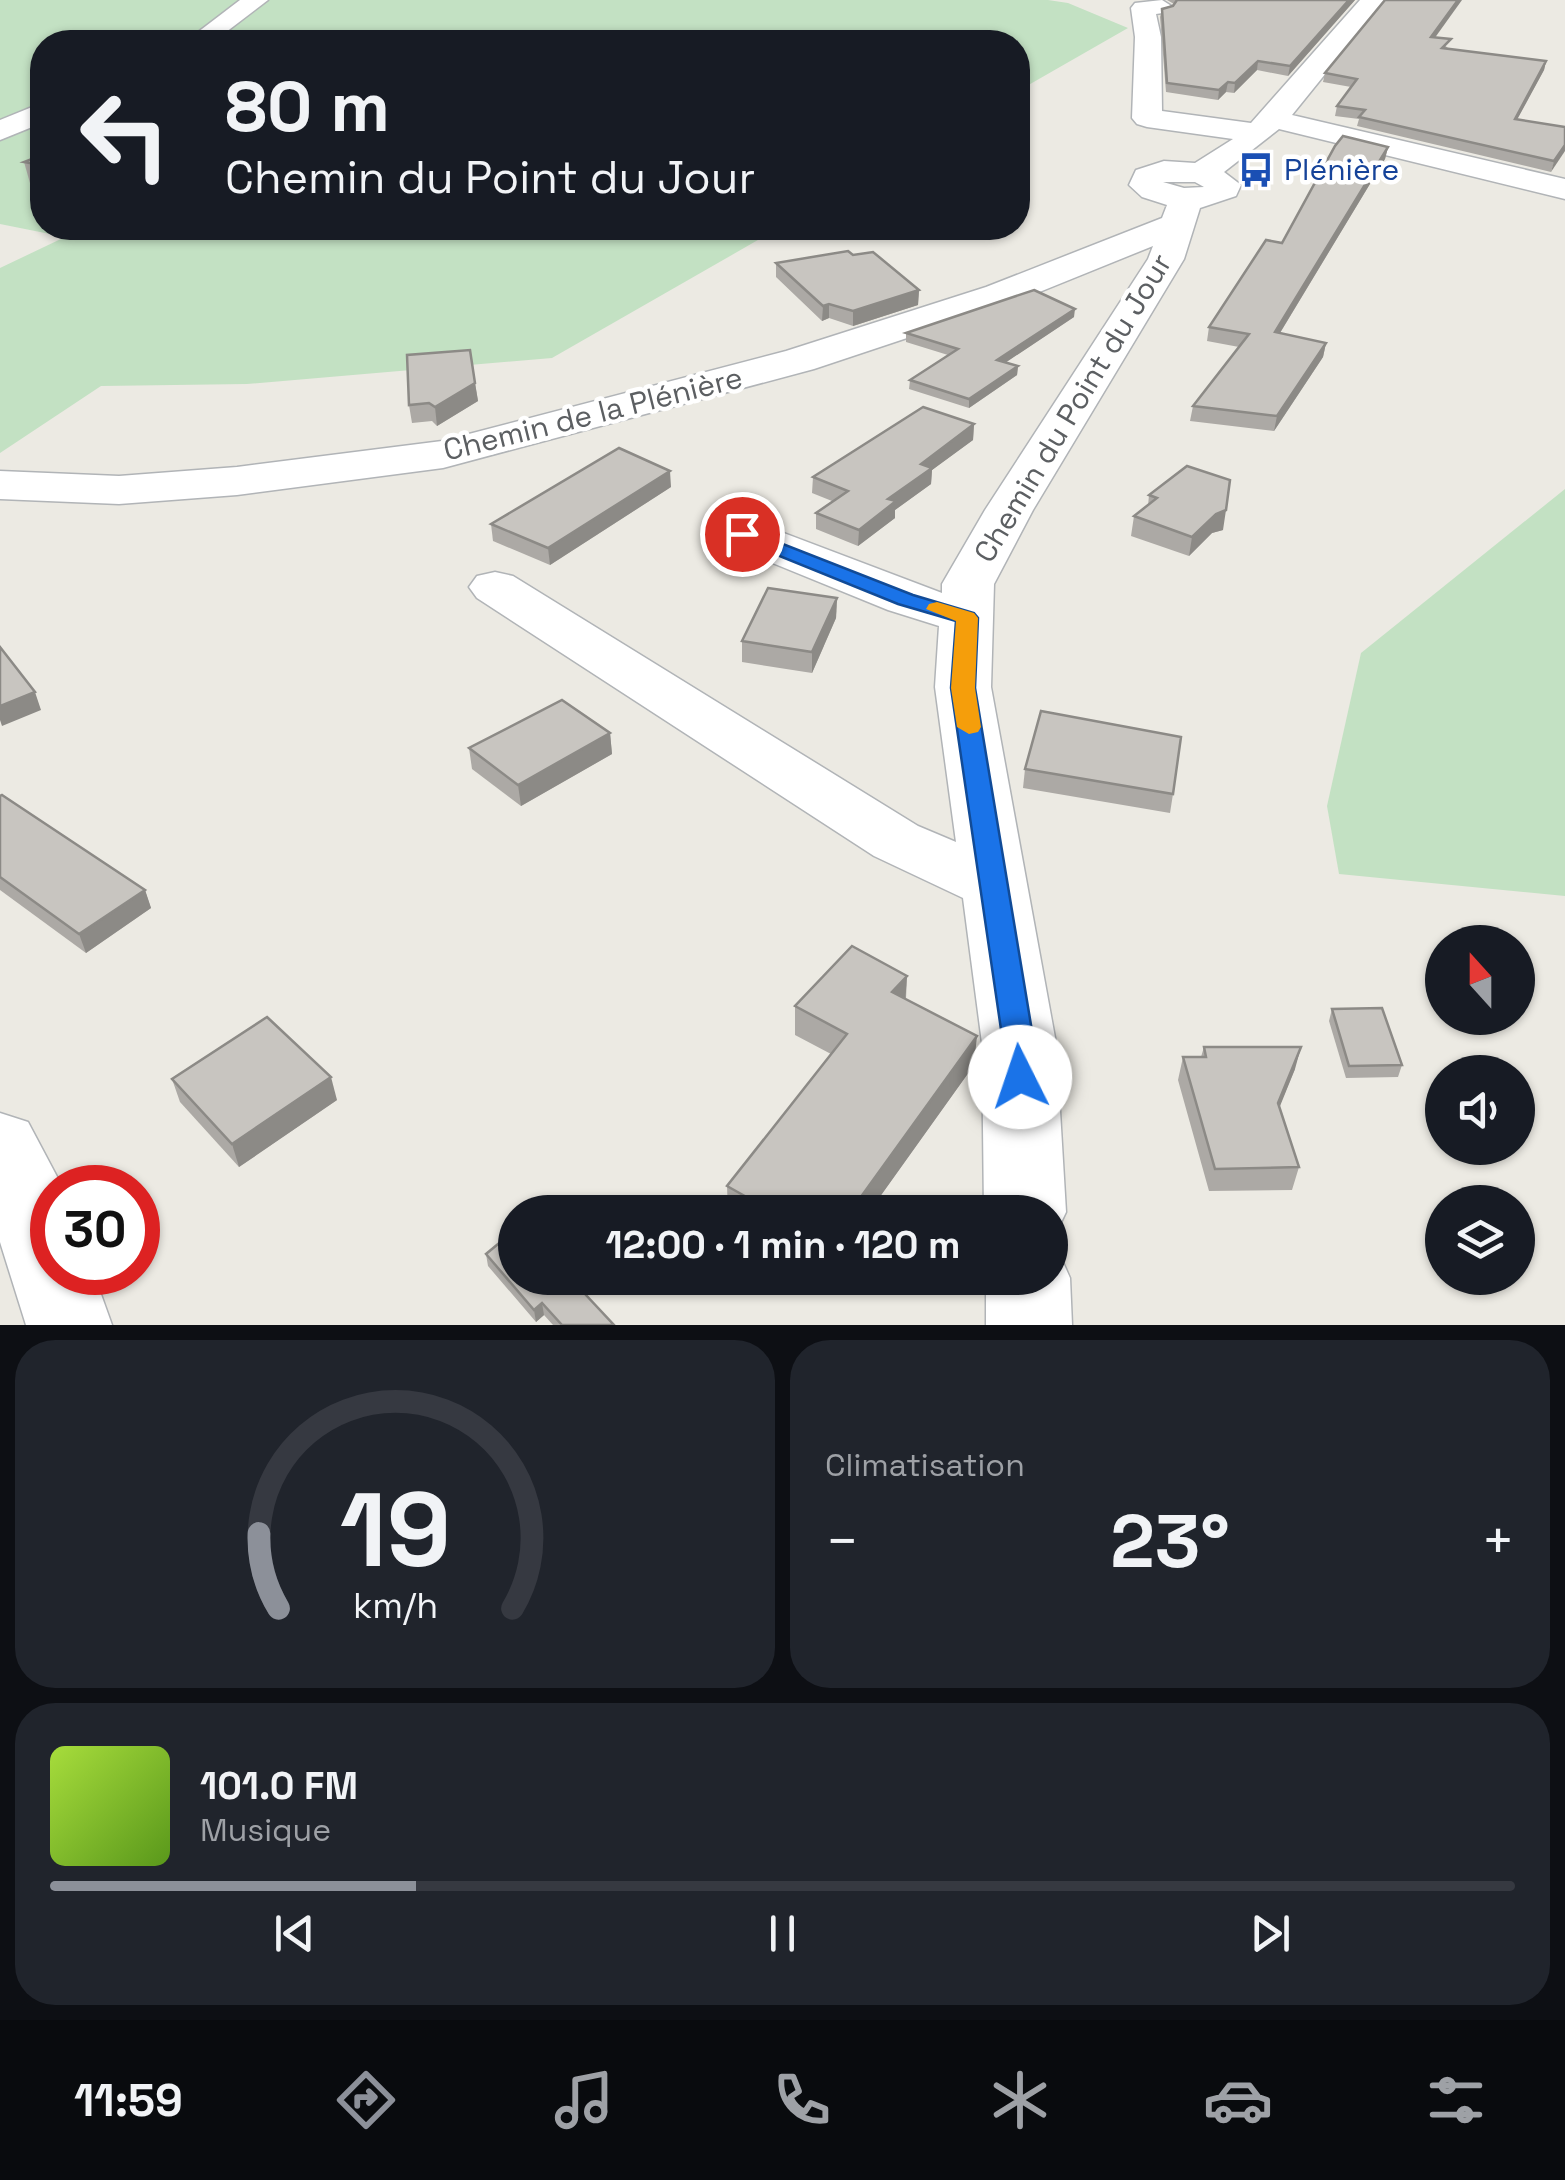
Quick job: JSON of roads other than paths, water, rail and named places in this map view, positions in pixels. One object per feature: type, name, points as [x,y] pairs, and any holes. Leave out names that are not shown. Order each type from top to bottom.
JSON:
[{"type":"street","points":[[214,30],[256,0]]},
{"type":"street","name":"Chemin du Point du Jour","points":[[1024,1195],[1018,1043],[963,688],[968,584],[1169,220],[1265,126],[1372,0]]},
{"type":"street","points":[[1161,7],[1144,8],[1148,37],[1147,118],[1265,126],[1565,190]]},
{"type":"street","points":[[0,131],[30,117]]},
{"type":"street","name":"Chemin de la Plénière","points":[[0,485],[139,488],[238,481],[443,454],[800,360],[998,295],[1169,220]]},
{"type":"street","points":[[742,534],[906,599],[967,618]]},
{"type":"street","points":[[496,587],[896,841],[994,885]]},
{"type":"street","points":[[0,1145],[24,1190],[69,1325]]},
{"type":"street","points":[[1029,1295],[1030,1325]]},
{"type":"place","name":"Plénière","points":[[1256,170]]}]
